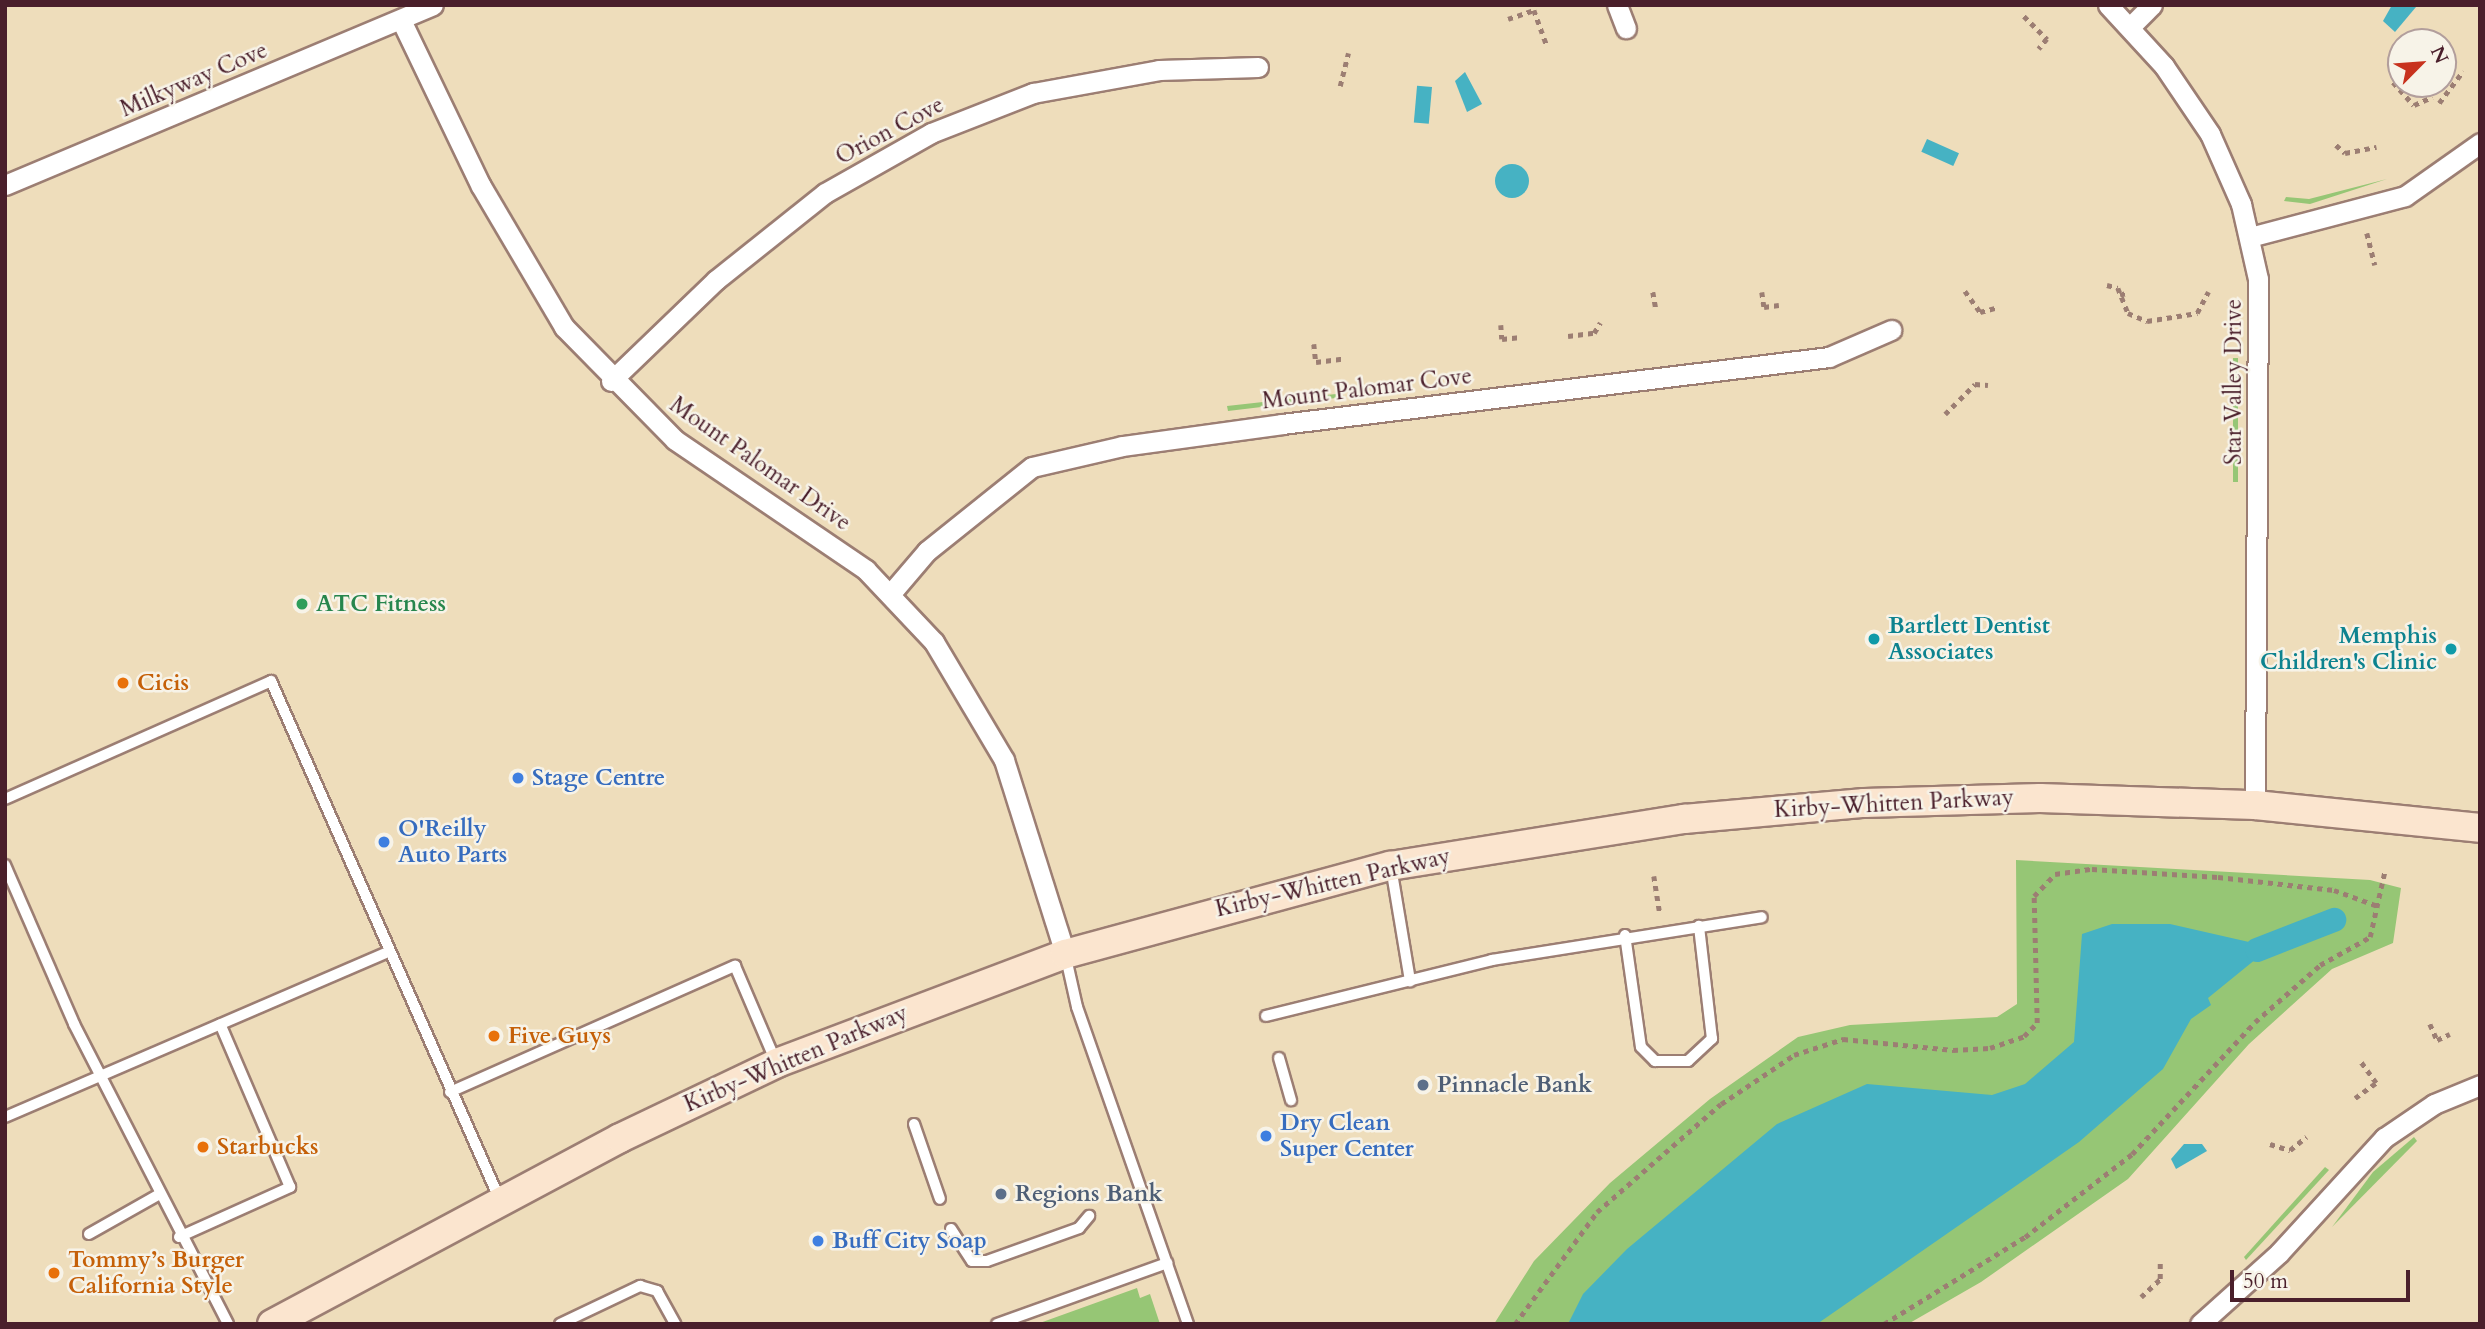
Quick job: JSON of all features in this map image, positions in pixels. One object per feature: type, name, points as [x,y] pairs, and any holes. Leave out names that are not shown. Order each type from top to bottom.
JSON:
[{"type":"main road","name":"Kirby-Whitten Parkway","points":[[272,1324],[500,1201],[777,1063],[1065,954],[1390,866],[1684,819],[1851,804],[2040,798],[2255,805],[2480,828]]},
{"type":"street","name":"Milkyway Cove","points":[[5,185],[433,5]]},
{"type":"street","points":[[1617,5],[1626,28]]},
{"type":"street","name":"Star Valley Drive","points":[[2108,5],[2130,27],[2206,126],[2250,237],[2262,349],[2255,805]]},
{"type":"street","points":[[2130,27],[2152,5]]},
{"type":"street","name":"Mount Palomar Drive","points":[[401,20],[481,186],[564,327],[611,381],[675,440],[892,592],[960,679],[1004,760],[1065,954]]},
{"type":"street","name":"Orion Cove","points":[[611,381],[716,280],[825,193],[931,133],[1033,93],[1159,70],[1258,67]]},
{"type":"street","points":[[2250,237],[2405,196],[2480,144]]},
{"type":"street","name":"Mount Palomar Cove","points":[[892,592],[927,551],[1032,467],[1122,446],[1829,357],[1891,330]]},
{"type":"street","points":[[2200,1324],[2279,1253],[2384,1138],[2434,1104],[2480,1084]]},
{"type":"lane","points":[[5,799],[271,681],[500,1201]]},
{"type":"lane","points":[[5,866],[100,1076],[179,1237],[228,1324]]},
{"type":"lane","points":[[1390,866],[1410,981]]},
{"type":"lane","points":[[1266,1016],[1410,981],[1625,935],[1762,917]]},
{"type":"lane","points":[[1625,935],[1641,1047],[1655,1061],[1688,1061],[1712,1039],[1699,926]]},
{"type":"lane","points":[[5,1117],[389,952]]},
{"type":"lane","points":[[1065,954],[1077,1007],[1188,1324]]},
{"type":"lane","points":[[450,1092],[734,966],[777,1063]]},
{"type":"lane","points":[[179,1237],[290,1187],[220,1024]]},
{"type":"lane","points":[[1279,1058],[1291,1100]]},
{"type":"lane","points":[[914,1124],[940,1199]]},
{"type":"lane","points":[[89,1234],[158,1195]]},
{"type":"lane","points":[[951,1229],[972,1261],[987,1261],[1079,1228],[1089,1216]]},
{"type":"lane","points":[[997,1324],[1167,1263]]},
{"type":"lane","points":[[560,1324],[640,1286],[657,1290],[675,1324]]},
{"type":"path","points":[[1508,19],[1534,10],[1547,46]]},
{"type":"path","points":[[2024,16],[2047,39],[2039,49]]},
{"type":"path","points":[[1340,86],[1348,53]]},
{"type":"path","points":[[2439,103],[2463,71]]},
{"type":"path","points":[[2408,98],[2414,105],[2430,98]]},
{"type":"path","points":[[2336,145],[2345,153],[2376,147]]},
{"type":"path","points":[[2367,233],[2375,265]]},
{"type":"path","points":[[2107,285],[2120,295],[2128,313],[2150,321],[2197,313],[2208,292]]},
{"type":"path","points":[[1965,291],[1980,312],[1995,308]]},
{"type":"path","points":[[1653,292],[1656,309]]},
{"type":"path","points":[[1762,292],[1764,307],[1779,305]]},
{"type":"path","points":[[2120,295],[2129,292]]},
{"type":"path","points":[[1568,336],[1594,333],[1600,323]]},
{"type":"path","points":[[1501,326],[1502,339],[1521,337]]},
{"type":"path","points":[[1314,344],[1316,362],[1342,359]]},
{"type":"path","points":[[1945,414],[1975,384],[1988,385]]},
{"type":"path","points":[[1515,1324],[1597,1212],[1721,1104],[1794,1055],[1843,1039],[1953,1050],[1990,1048],[2024,1035],[2037,1023],[2034,896],[2055,874],[2092,869],[2218,877],[2334,890],[2378,906]]},
{"type":"path","points":[[1884,1324],[2025,1237],[2132,1154],[2255,1022],[2320,965],[2363,943],[2378,906],[2385,870]]},
{"type":"path","points":[[1654,876],[1660,915]]},
{"type":"path","points":[[2430,1024],[2437,1040],[2450,1034]]},
{"type":"path","points":[[2355,1098],[2376,1083],[2360,1061]]},
{"type":"path","points":[[2270,1144],[2290,1150],[2306,1137]]},
{"type":"path","points":[[2141,1297],[2160,1279],[2160,1262]]},
{"type":"green space","points":[[2387,179],[2310,204],[2284,201],[2286,197],[2309,199]]},
{"type":"green space","points":[[2233,358],[2238,358],[2238,482],[2233,482]]},
{"type":"green space","points":[[1336,394],[1336,398],[1228,411],[1227,406]]},
{"type":"green space","points":[[2016,860],[2370,880],[2401,888],[2393,943],[2332,969],[2249,1044],[2128,1179],[1981,1282],[1908,1324],[1494,1324],[1534,1261],[1610,1183],[1710,1099],[1798,1037],[1850,1025],[1997,1017],[2017,1004]]},
{"type":"green space","points":[[2414,1137],[2417,1141],[2332,1227],[2373,1172]]},
{"type":"green space","points":[[2325,1167],[2329,1170],[2246,1260],[2244,1257]]},
{"type":"green space","points":[[1137,1288],[1140,1298],[1150,1294],[1160,1324],[1037,1324]]},
{"type":"water","points":[[2392,5],[2416,7],[2398,28],[2391,28],[2383,21]]},
{"type":"water","points":[[1465,72],[1482,104],[1467,112],[1455,81]]},
{"type":"water","points":[[1417,86],[1432,87],[1429,124],[1414,123]]},
{"type":"water","points":[[1927,139],[1959,153],[1953,166],[1921,152]]},
{"type":"water","points":[[1512,164],[1524,169],[1529,181],[1524,193],[1512,198],[1500,193],[1495,181],[1500,169]]},
{"type":"water","points":[[2112,924],[2170,924],[2249,942],[2256,959],[2208,998],[2211,1005],[2191,1019],[2163,1069],[2079,1142],[1817,1324],[1568,1324],[1583,1294],[1627,1249],[1777,1124],[1867,1084],[1992,1095],[2025,1084],[2074,1042],[2082,934]]},
{"type":"water","points":[[2184,1144],[2202,1144],[2207,1151],[2176,1169],[2171,1159]]},
{"type":"waterway","points":[[2257,950],[2334,920]]},
{"type":"place","name":"ATC Fitness","points":[[302,604]]},
{"type":"place","name":"Bartlett Dentist Associates","points":[[1874,639]]},
{"type":"place","name":"Memphis Children's Clinic","points":[[2451,649]]},
{"type":"place","name":"Cicis","points":[[123,683]]},
{"type":"place","name":"Stage Centre","points":[[518,778]]},
{"type":"place","name":"O'Reilly Auto Parts","points":[[384,842]]},
{"type":"place","name":"Five Guys","points":[[494,1036]]},
{"type":"place","name":"Pinnacle Bank","points":[[1423,1085]]},
{"type":"place","name":"Dry Clean Super Center","points":[[1266,1136]]},
{"type":"place","name":"Starbucks","points":[[203,1147]]},
{"type":"place","name":"Regions Bank","points":[[1001,1194]]},
{"type":"place","name":"Buff City Soap","points":[[818,1241]]},
{"type":"place","name":"Tommy’s Burger California Style","points":[[54,1273]]}]
